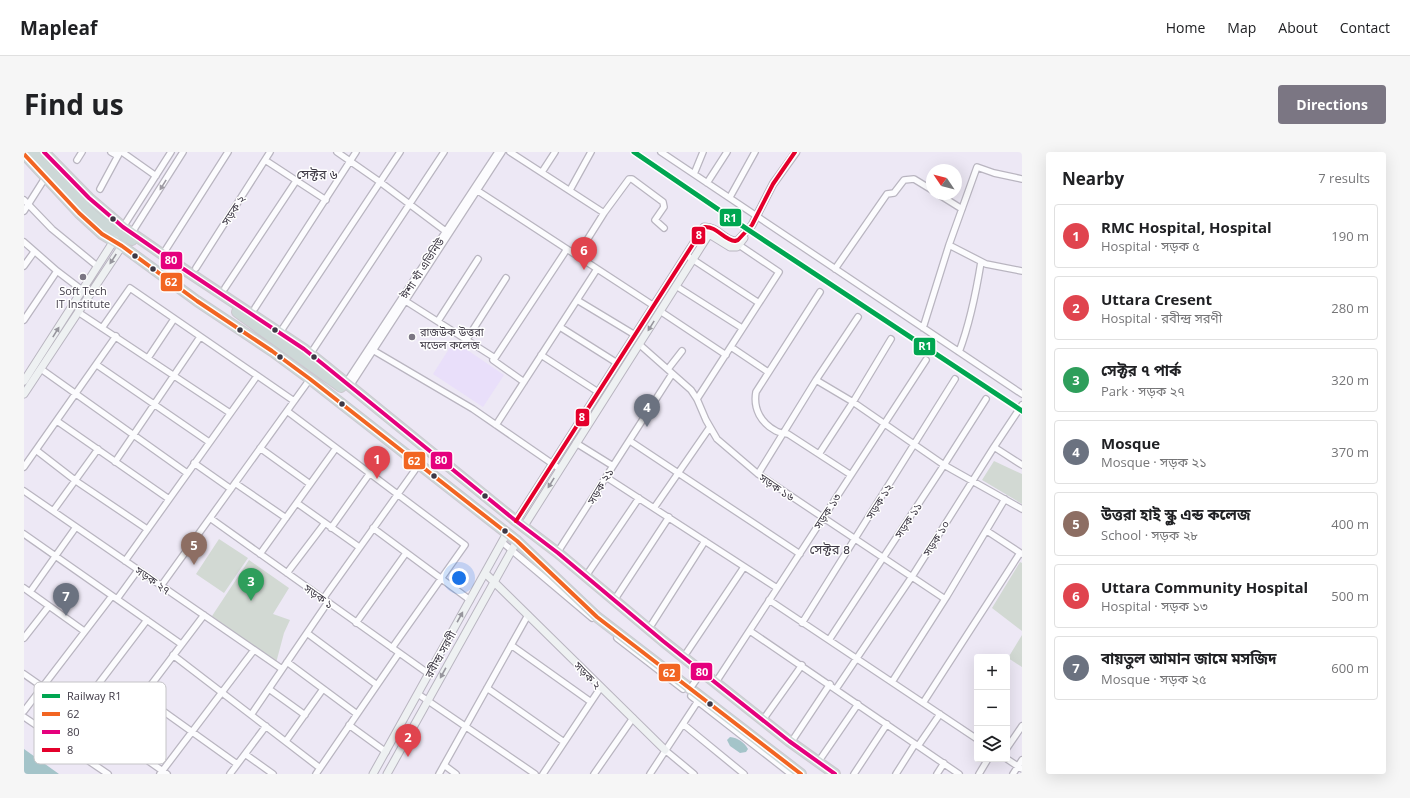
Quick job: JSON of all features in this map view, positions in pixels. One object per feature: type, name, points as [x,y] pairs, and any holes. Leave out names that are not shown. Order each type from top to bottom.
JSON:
[{"type":"highway","points":[[33,152],[85,208],[197,301],[310,378],[504,537],[517,541],[597,617],[801,774]]},
{"type":"highway","points":[[44,152],[89,198],[120,237],[155,252],[372,408],[520,523],[663,641],[789,741],[835,774]]},
{"type":"highway","points":[[24,154],[45,178],[89,223],[102,234],[120,237],[165,251],[182,268],[304,349],[348,384],[372,408]]},
{"type":"main road","points":[[520,523],[552,464],[704,227],[710,227],[735,241],[749,227],[795,152]]},
{"type":"main road","points":[[520,523],[560,469],[709,234],[730,247],[735,247],[739,245],[750,231],[749,227]]},
{"type":"main road","points":[[24,381],[98,266],[120,237]]},
{"type":"main road","points":[[24,394],[78,312],[120,237]]},
{"type":"main road","name":"রবীন্দ্র সরণী","points":[[373,774],[504,537]]},
{"type":"main road","name":"রবীন্দ্র সরণী","points":[[387,774],[517,541]]},
{"type":"main road","name":"সড়ক ২","points":[[485,573],[666,750]]},
{"type":"street","points":[[77,160],[82,152]]},
{"type":"street","points":[[111,152],[120,154],[156,176]]},
{"type":"street","points":[[120,237],[171,152]]},
{"type":"street","points":[[120,237],[136,228],[183,152]]},
{"type":"street","points":[[165,251],[228,152]]},
{"type":"street","name":"সড়ক ২","points":[[196,268],[270,152]]},
{"type":"street","points":[[337,152],[448,233]]},
{"type":"street","points":[[255,308],[356,152]]},
{"type":"street","points":[[283,328],[400,152]]},
{"type":"street","points":[[313,350],[444,152]]},
{"type":"street","name":"ঈশা খাঁ এভিনিউ","points":[[348,384],[448,233],[498,152]]},
{"type":"street","points":[[502,152],[475,190],[654,306]]},
{"type":"street","points":[[510,152],[604,213]]},
{"type":"street","points":[[542,172],[555,152]]},
{"type":"street","points":[[570,190],[591,152]]},
{"type":"street","points":[[661,152],[669,154],[707,183],[757,215],[1022,394]]},
{"type":"street","points":[[694,174],[703,152]]},
{"type":"street","points":[[707,183],[727,152]]},
{"type":"street","points":[[730,197],[755,152]]},
{"type":"street","points":[[100,189],[120,154]]},
{"type":"street","points":[[265,160],[326,200]]},
{"type":"street","points":[[923,328],[949,245],[977,167],[994,173],[1022,179]]},
{"type":"street","points":[[24,211],[26,203],[45,178]]},
{"type":"street","points":[[577,256],[627,180],[632,179],[663,202],[664,207],[655,220],[664,228]]},
{"type":"street","points":[[835,269],[887,194],[894,193],[904,180],[914,179],[926,186]]},
{"type":"street","points":[[225,288],[296,181]]},
{"type":"street","points":[[948,200],[962,209]]},
{"type":"street","points":[[26,203],[52,229],[98,266]]},
{"type":"street","points":[[24,242],[34,252],[82,290]]},
{"type":"street","points":[[697,399],[779,272],[739,245]]},
{"type":"street","points":[[949,245],[982,262],[1022,272]]},
{"type":"street","points":[[524,382],[493,360],[567,249]]},
{"type":"street","points":[[24,266],[34,252]]},
{"type":"street","points":[[686,255],[759,303]]},
{"type":"street","points":[[438,321],[478,259]]},
{"type":"street","points":[[959,352],[969,323],[982,262]]},
{"type":"street","points":[[496,425],[597,269]]},
{"type":"street","points":[[24,320],[57,271]]},
{"type":"street","points":[[467,339],[506,278]]},
{"type":"street","points":[[676,286],[742,328]]},
{"type":"street","points":[[102,328],[130,288],[294,401]]},
{"type":"street","points":[[820,292],[756,392],[755,405],[760,418],[765,424],[777,432],[788,434],[851,475]]},
{"type":"street","points":[[404,300],[495,358]]},
{"type":"street","points":[[577,300],[635,335]]},
{"type":"street","points":[[660,311],[726,355]]},
{"type":"street","points":[[78,312],[230,413]]},
{"type":"street","points":[[758,474],[816,380],[858,317]]},
{"type":"street","points":[[148,358],[174,319]]},
{"type":"street","points":[[560,327],[617,363]]},
{"type":"street","points":[[24,467],[116,336]]},
{"type":"street","points":[[115,462],[200,337]]},
{"type":"street","points":[[818,454],[891,339]]},
{"type":"street","name":"সড়ক ১৬","points":[[640,344],[692,390],[710,427],[721,443],[758,474],[945,599]]},
{"type":"street","points":[[731,347],[768,372]]},
{"type":"street","points":[[372,349],[473,410],[560,469]]},
{"type":"street","name":"সড়ক ২১","points":[[576,443],[613,466],[630,441],[682,351]]},
{"type":"street","points":[[541,355],[598,392]]},
{"type":"street","name":"সড়ক ১৩","points":[[716,682],[800,554],[822,517],[926,360]]},
{"type":"street","points":[[97,365],[209,442]]},
{"type":"street","points":[[41,369],[187,473]]},
{"type":"street","points":[[125,561],[257,376]]},
{"type":"street","points":[[161,586],[310,378]]},
{"type":"street","name":"সড়ক ১২","points":[[802,623],[956,379]]},
{"type":"street","points":[[816,380],[852,402],[944,465],[1022,509]]},
{"type":"street","name":"সড়ক ১১","points":[[829,640],[986,399]]},
{"type":"street","name":"সড়ক ১০","points":[[836,688],[912,577],[1022,405]]},
{"type":"street","points":[[287,411],[465,545],[392,648]]},
{"type":"street","points":[[57,421],[169,499]]},
{"type":"street","points":[[654,508],[710,427]]},
{"type":"street","points":[[630,441],[800,554]]},
{"type":"street","points":[[994,447],[1022,465]]},
{"type":"street","points":[[260,448],[310,484]]},
{"type":"street","points":[[260,554],[336,448]]},
{"type":"street","points":[[53,512],[98,449]]},
{"type":"street","points":[[36,450],[76,481],[147,529]]},
{"type":"street","name":"সড়ক ২১","points":[[559,550],[613,466],[601,458]]},
{"type":"street","points":[[194,463],[231,489]]},
{"type":"street","points":[[323,599],[415,470]]},
{"type":"street","points":[[331,528],[370,473]]},
{"type":"street","points":[[606,477],[777,588]]},
{"type":"street","points":[[236,483],[286,518]]},
{"type":"street","name":"সড়ক ২৭","points":[[24,491],[282,669]]},
{"type":"street","points":[[588,573],[639,498]]},
{"type":"street","points":[[892,682],[945,599],[1005,499]]},
{"type":"street","points":[[296,503],[359,547]]},
{"type":"street","points":[[617,596],[669,517]]},
{"type":"street","name":"সড়ক ১","points":[[210,518],[429,674]]},
{"type":"street","points":[[287,574],[325,523]]},
{"type":"street","points":[[30,592],[76,527]]},
{"type":"street","points":[[373,528],[470,600]]},
{"type":"street","points":[[923,703],[1021,553],[986,531]]},
{"type":"street","points":[[24,534],[181,644]]},
{"type":"street","points":[[504,537],[512,550],[573,603],[648,664],[790,774]]},
{"type":"street","points":[[652,624],[705,541]]},
{"type":"street","points":[[356,622],[406,553]]},
{"type":"street","points":[[687,652],[744,567]]},
{"type":"street","points":[[45,682],[84,631],[138,570]]},
{"type":"street","points":[[24,588],[84,631]]},
{"type":"street","points":[[769,600],[974,737]]},
{"type":"street","points":[[251,715],[328,602]]},
{"type":"street","points":[[24,638],[26,631],[49,606]]},
{"type":"street","points":[[153,682],[204,615]]},
{"type":"street","points":[[439,774],[528,615]]},
{"type":"street","points":[[100,682],[147,620]]},
{"type":"street","points":[[750,630],[959,774]]},
{"type":"street","points":[[307,633],[377,685]]},
{"type":"street","points":[[511,645],[591,702]]},
{"type":"street","points":[[151,764],[163,773],[254,650]]},
{"type":"street","points":[[316,774],[399,653]]},
{"type":"street","points":[[173,655],[320,768]]},
{"type":"street","points":[[287,662],[357,714]]},
{"type":"street","points":[[766,717],[802,665]]},
{"type":"street","points":[[689,690],[704,669]]},
{"type":"street","points":[[24,674],[36,682]]},
{"type":"street","points":[[794,738],[830,684]]},
{"type":"street","points":[[543,774],[601,687]]},
{"type":"street","points":[[487,688],[564,742]]},
{"type":"street","points":[[269,689],[304,715]]},
{"type":"street","points":[[286,741],[323,689]]},
{"type":"street","points":[[418,694],[535,774]]},
{"type":"street","points":[[24,711],[34,697]]},
{"type":"street","points":[[650,774],[698,702]]},
{"type":"street","points":[[821,758],[858,704]]},
{"type":"street","points":[[166,713],[237,764]]},
{"type":"street","points":[[896,774],[940,714]]},
{"type":"street","points":[[24,717],[34,724]]},
{"type":"street","points":[[594,774],[633,718]]},
{"type":"street","points":[[683,724],[744,774]]},
{"type":"street","points":[[854,774],[887,724]]},
{"type":"street","points":[[349,725],[386,752]]},
{"type":"street","points":[[230,774],[266,726]]},
{"type":"street","points":[[1010,744],[1022,726]]},
{"type":"street","name":"সড়ক ২","points":[[666,750],[694,774]]},
{"type":"street","points":[[245,754],[272,774]]},
{"type":"street","points":[[1013,774],[1020,768],[1022,760]]},
{"type":"street","points":[[1010,761],[1020,768]]},
{"type":"street","points":[[979,774],[986,762]]},
{"type":"street","points":[[937,774],[944,763]]},
{"type":"street","points":[[93,764],[108,774]]},
{"type":"street","points":[[444,765],[456,774]]},
{"type":"shaded area","points":[[454,341],[504,375],[483,407],[433,374]]},
{"type":"shaded area","points":[[994,461],[1022,474],[1022,504],[982,480]]},
{"type":"shaded area","points":[[219,539],[248,558],[224,593],[196,574]]},
{"type":"shaded area","points":[[249,560],[289,588],[273,614],[290,620],[284,633],[276,663],[212,616]]},
{"type":"shaded area","points":[[1020,562],[1022,563],[1022,631],[992,608]]},
{"type":"shaded area","points":[[1022,635],[1022,667],[1010,659],[1010,655]]},
{"type":"shaded area","points":[[730,737],[736,738],[743,742],[748,749],[746,752],[740,753],[730,746],[727,740]]},
{"type":"shaded area","points":[[24,749],[34,756],[34,764],[45,764],[59,774],[24,774]]},
{"type":"rail line","name":"R1","points":[[634,152],[747,229],[1022,411]]},
{"type":"transit line","name":"80","points":[[44,152],[89,198],[123,227],[304,349],[516,521],[558,553],[663,641],[789,741],[835,774]]},
{"type":"transit line","name":"8","points":[[516,521],[704,227],[709,227],[731,240],[738,240],[752,225],[773,184],[795,152]]},
{"type":"transit line","name":"62","points":[[24,154],[79,213],[102,234],[122,246],[197,301],[272,351],[310,379],[517,541],[597,617],[801,774]]},
{"type":"place","name":"Uttara Community Hospital","points":[[584,270]]},
{"type":"place","name":"Soft Tech IT Institute","points":[[83,277]]},
{"type":"place","name":"রাজউক উত্তরা মডেল কলেজ","points":[[412,337]]},
{"type":"place","name":"Mosque","points":[[647,427]]},
{"type":"place","name":"RMC Hospital, Hospital","points":[[377,479]]},
{"type":"place","name":"উত্তরা হাই স্কুল এন্ড কলেজ","points":[[194,565]]},
{"type":"place","name":"সেক্টর ৭ পার্ক","points":[[251,601]]},
{"type":"place","name":"বায়তুল আমান জামে মসজিদ","points":[[66,616]]},
{"type":"place","name":"Uttara Cresent","points":[[408,757]]},
{"type":"district","name":"সেক্টর ৬","points":[[317,174]]},
{"type":"district","name":"সেক্টর ৪","points":[[830,549]]}]
